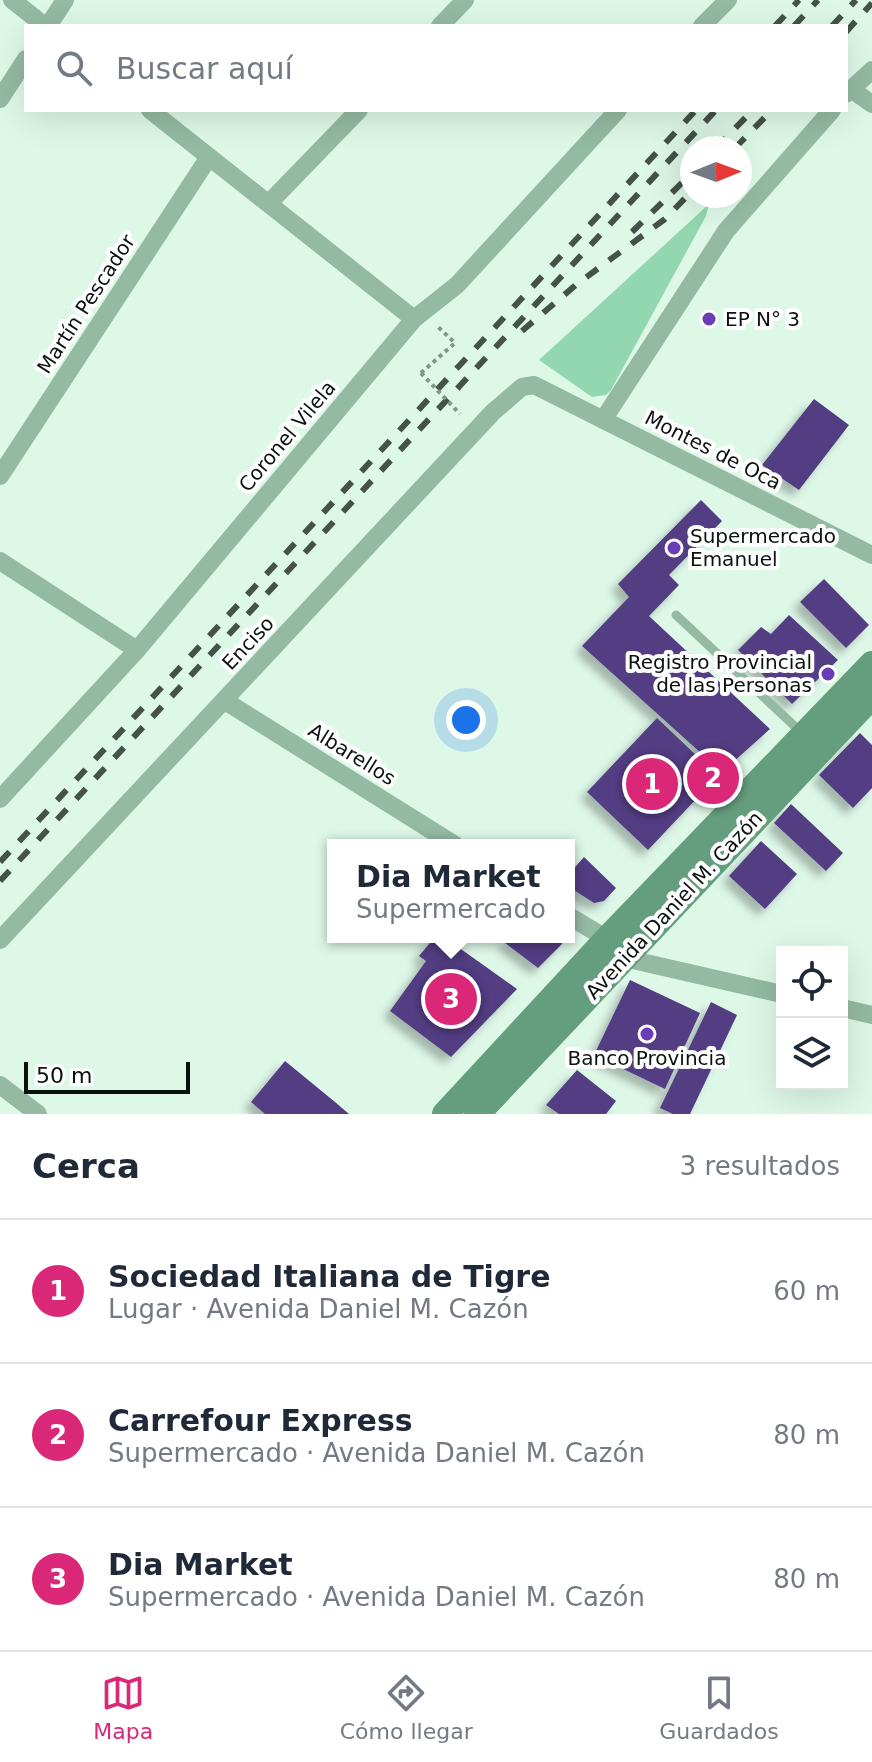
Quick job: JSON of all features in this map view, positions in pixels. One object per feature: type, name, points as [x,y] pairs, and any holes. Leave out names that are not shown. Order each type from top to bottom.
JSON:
[{"type":"main road","name":"Avenida Daniel M. Cazón","points":[[477,1114],[616,949],[872,664]]},
{"type":"main road","name":"Avenida Daniel M. Cazón","points":[[445,1114],[872,696]]},
{"type":"street","points":[[12,0],[43,24]]},
{"type":"street","points":[[47,24],[65,0]]},
{"type":"street","points":[[442,24],[465,0]]},
{"type":"street","points":[[704,24],[728,0]]},
{"type":"street","points":[[0,99],[24,62]]},
{"type":"street","points":[[872,70],[848,91],[872,104]]},
{"type":"street","points":[[153,112],[414,319]]},
{"type":"street","points":[[269,203],[357,112]]},
{"type":"street","name":"Coronel Vilela","points":[[0,799],[137,650],[414,319],[457,285],[616,112]]},
{"type":"street","points":[[603,420],[726,231],[830,112]]},
{"type":"street","name":"Martín Pescador","points":[[0,476],[209,157]]},
{"type":"street","name":"Montes de Oca","points":[[534,385],[872,555]]},
{"type":"street","name":"Enciso","points":[[0,940],[493,412],[522,387],[534,385]]},
{"type":"street","points":[[0,561],[137,650]]},
{"type":"street","name":"Albarellos","points":[[225,701],[445,839]]},
{"type":"street","points":[[575,920],[616,949],[776,992]]},
{"type":"street","points":[[848,1009],[872,1015]]},
{"type":"street","points":[[0,1085],[38,1114]]},
{"type":"lane","points":[[676,615],[805,736]]},
{"type":"path","points":[[428,334],[437,324],[455,343],[421,373],[460,414]]},
{"type":"green space","points":[[708,208],[606,395],[592,397],[539,360]]},
{"type":"building","points":[[814,399],[849,425],[799,490],[762,465]]},
{"type":"building","points":[[701,500],[722,521],[669,575],[679,585],[649,616],[770,729],[722,772],[582,646],[629,597],[618,584]]},
{"type":"building","points":[[824,579],[869,625],[846,648],[800,602]]},
{"type":"building","points":[[789,615],[838,660],[792,704],[738,650],[761,627],[771,634]]},
{"type":"building","points":[[657,718],[718,776],[648,850],[587,792]]},
{"type":"building","points":[[860,733],[872,745],[872,788],[853,808],[819,775]]},
{"type":"building","points":[[791,804],[843,853],[826,871],[774,823]]},
{"type":"building","points":[[761,841],[797,874],[765,909],[729,876]]},
{"type":"building","points":[[584,857],[616,888],[604,901],[594,903],[575,891],[575,867]]},
{"type":"building","points":[[430,943],[452,943],[517,989],[451,1057],[390,1011],[426,961],[419,956]]},
{"type":"building","points":[[505,943],[562,943],[538,968]]},
{"type":"building","name":"Banco Provincia","points":[[630,980],[700,1013],[665,1089],[594,1055]]},
{"type":"building","points":[[711,1002],[737,1015],[690,1114],[673,1114],[660,1108]]},
{"type":"building","points":[[285,1061],[349,1114],[265,1114],[251,1102]]},
{"type":"building","points":[[577,1070],[616,1101],[606,1114],[559,1114],[546,1105]]},
{"type":"railway","points":[[777,24],[799,0]]},
{"type":"railway","points":[[796,24],[818,0]]},
{"type":"railway","points":[[834,24],[856,0]]},
{"type":"railway","points":[[848,30],[872,3]]},
{"type":"railway","points":[[0,862],[694,112]]},
{"type":"railway","points":[[0,881],[714,112]]},
{"type":"railway","points":[[728,136],[751,112]]},
{"type":"railway","points":[[747,136],[770,112]]},
{"type":"railway","points":[[632,232],[680,185]]},
{"type":"railway","points":[[522,331],[577,284],[665,219],[680,203]]},
{"type":"place","name":"EP N° 3","points":[[709,319]]},
{"type":"place","name":"Supermercado Emanuel","points":[[674,548]]},
{"type":"place","name":"Registro Provincial de las Personas","points":[[828,674]]},
{"type":"place","name":"Carrefour Express","points":[[713,778]]},
{"type":"place","name":"Sociedad Italiana de Tigre","points":[[652,784]]},
{"type":"place","name":"Dia Market","points":[[451,999]]},
{"type":"place","name":"Banco Provincia","points":[[647,1034]]}]
